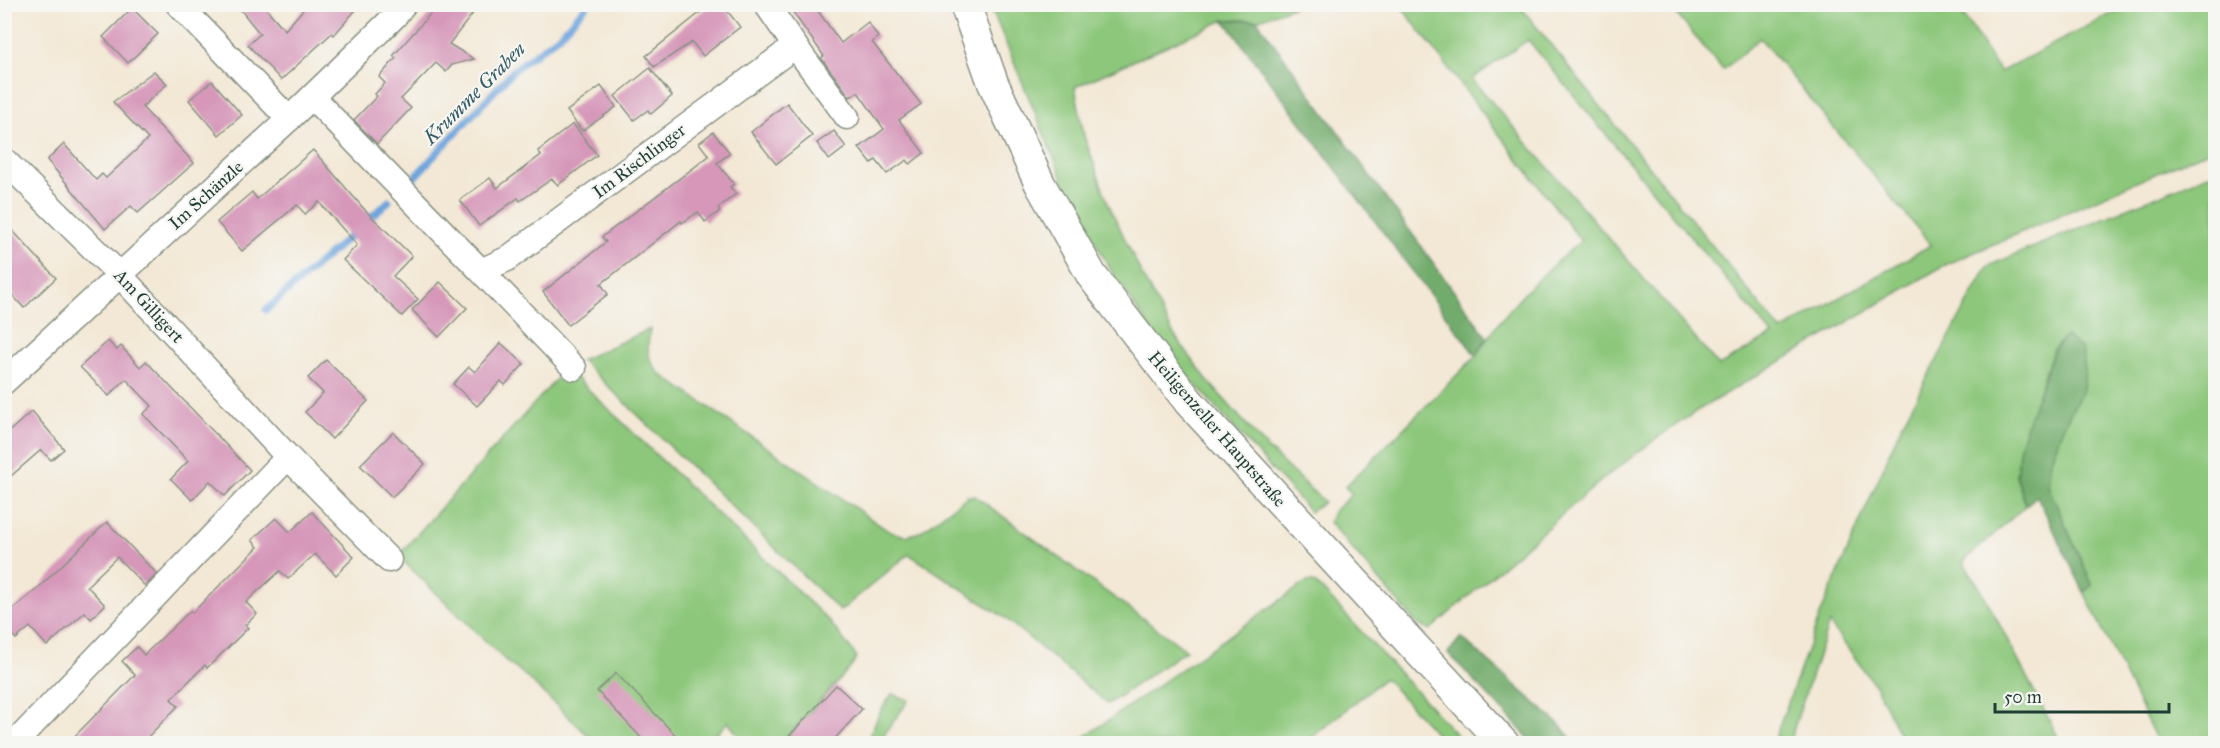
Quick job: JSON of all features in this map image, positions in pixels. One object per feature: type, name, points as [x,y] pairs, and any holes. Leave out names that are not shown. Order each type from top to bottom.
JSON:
[{"type":"street","points":[[177,4],[289,119]]},
{"type":"street","name":"Im Schänzle","points":[[4,382],[289,119],[395,16],[404,4]]},
{"type":"street","points":[[766,4],[847,117]]},
{"type":"street","name":"Heiligenzeller Hauptstraße","points":[[965,4],[993,83],[1040,184],[1092,276],[1189,402],[1504,744]]},
{"type":"street","name":"Im Rischlinger","points":[[481,271],[507,259],[795,45]]},
{"type":"street","points":[[312,97],[574,368]]},
{"type":"street","name":"Am Gilligert","points":[[4,160],[119,274],[288,457],[389,560]]},
{"type":"street","points":[[14,744],[288,457]]},
{"type":"green space","points":[[990,5],[1298,5],[1257,20],[1224,20],[1075,87],[1084,136],[1108,203],[1174,335],[1208,381],[1268,449],[1324,502],[1310,512],[1165,351],[1112,272],[1072,201]]},
{"type":"green space","points":[[1400,5],[1519,5],[1781,331],[1931,245],[1760,38],[1723,70],[1669,5],[1957,5],[2000,72],[2128,5],[2215,5],[2215,148],[1943,266],[1700,409],[1603,479],[1430,630],[1418,625],[1329,522],[1333,512],[1352,494],[1345,487],[1476,356],[1498,323],[1524,294],[1581,241]],"holes":[[[1528,40],[1772,335],[1719,366],[1472,79]]]},
{"type":"green space","points":[[1224,20],[1257,20],[1487,337],[1476,356]]},
{"type":"green space","points":[[2215,172],[2216,368],[2211,371],[2216,379],[2215,743],[2158,743],[2084,592],[2092,584],[2048,487],[2051,460],[2063,427],[2083,389],[2085,370],[2066,336],[2054,349],[2043,377],[2016,476],[2026,505],[1963,562],[1983,593],[2061,743],[1904,743],[1875,685],[1829,623],[1789,743],[1773,744],[1820,615],[1902,424],[1988,266]]},
{"type":"green space","points":[[650,329],[648,353],[659,373],[890,532],[906,536],[920,532],[968,496],[975,496],[1186,650],[1108,704],[1004,617],[909,554],[840,611],[581,360]]},
{"type":"green space","points":[[2066,336],[2082,349],[2085,370],[2083,389],[2063,427],[2051,460],[2048,486],[2092,585],[2084,592],[2037,496],[2026,505],[2016,476],[2020,445],[2054,349]]},
{"type":"green space","points":[[566,368],[829,621],[857,657],[852,666],[788,736],[796,743],[744,743],[728,722],[707,743],[596,743],[520,671],[510,665],[398,556]]},
{"type":"green space","points":[[1306,582],[1313,582],[1321,588],[1464,743],[1444,743],[1385,678],[1305,743],[1076,743]]},
{"type":"green space","points":[[1461,637],[1560,725],[1575,743],[1533,743],[1448,653]]},
{"type":"green space","points":[[892,694],[909,700],[878,743],[866,743],[880,712]]},
{"type":"building","points":[[236,4],[262,4],[285,30],[308,4],[361,4],[334,35],[332,33],[281,80],[248,45],[260,34]]},
{"type":"building","points":[[439,4],[465,4],[474,12],[449,44],[474,59],[452,65],[446,72],[436,63],[401,99],[411,108],[377,144],[354,120],[377,96],[375,94],[385,83],[379,77],[396,58],[393,56]]},
{"type":"building","points":[[711,4],[722,4],[740,27],[703,56],[692,42],[654,67],[646,56]]},
{"type":"building","points":[[787,4],[813,4],[841,43],[868,22],[878,37],[872,42],[921,104],[899,120],[924,153],[910,164],[907,160],[887,174],[876,160],[871,163],[859,148],[884,129],[858,92],[850,97],[821,58],[824,56]]},
{"type":"building","points":[[132,8],[158,34],[128,63],[103,37]]},
{"type":"building","points":[[650,68],[672,96],[651,114],[648,110],[634,120],[615,96]]},
{"type":"building","points":[[154,71],[167,84],[142,107],[194,163],[138,213],[131,206],[105,229],[47,160],[64,144],[96,180],[102,174],[106,178],[148,139],[113,102]]},
{"type":"building","points":[[212,81],[242,115],[219,135],[189,100]]},
{"type":"building","points":[[601,86],[616,107],[582,131],[567,111]]},
{"type":"building","points":[[787,103],[812,136],[776,164],[751,132]]},
{"type":"building","points":[[573,124],[597,155],[558,185],[552,179],[520,201],[518,198],[479,226],[460,200],[490,178],[497,188],[541,155],[538,151]]},
{"type":"building","points":[[834,131],[846,147],[829,160],[817,143]]},
{"type":"building","points":[[713,132],[730,153],[717,163],[734,184],[730,187],[736,194],[718,208],[720,211],[705,222],[698,212],[682,223],[681,221],[601,284],[608,294],[568,325],[543,292],[606,242],[602,237],[709,156],[699,143]]},
{"type":"building","points":[[313,150],[365,210],[412,256],[393,276],[418,299],[402,316],[343,260],[357,245],[319,202],[305,214],[297,205],[242,251],[217,222],[252,192],[257,199]]},
{"type":"building","points":[[4,221],[56,278],[24,308],[4,286]]},
{"type":"building","points":[[440,282],[467,308],[439,337],[412,310]]},
{"type":"building","points":[[108,341],[117,350],[121,346],[140,367],[146,361],[250,470],[225,496],[210,481],[192,500],[171,479],[188,461],[143,414],[152,406],[126,379],[109,396],[80,367]]},
{"type":"building","points":[[501,343],[524,364],[505,385],[501,381],[477,406],[453,384],[469,367],[475,372]]},
{"type":"building","points":[[326,360],[368,401],[332,439],[305,412],[323,393],[308,378]]},
{"type":"building","points":[[32,411],[64,449],[51,460],[41,450],[4,482],[4,436]]},
{"type":"building","points":[[393,432],[425,464],[392,497],[360,465]]},
{"type":"building","points":[[312,512],[354,557],[336,575],[315,554],[288,579],[280,571],[246,602],[257,614],[245,625],[248,628],[207,668],[205,665],[171,699],[178,706],[141,744],[67,744],[135,675],[122,661],[137,647],[144,655],[190,611],[192,613],[258,547],[252,540],[276,518],[290,532]]},
{"type":"building","points":[[107,522],[157,574],[145,586],[117,557],[87,586],[105,605],[91,619],[85,612],[47,646],[30,627],[16,639],[4,626],[4,616],[36,590]]},
{"type":"building","points":[[616,673],[684,744],[647,744],[597,691]]},
{"type":"building","points":[[836,685],[862,709],[830,744],[782,744]]},
{"type":"waterway","name":"Krumme Graben","points":[[410,182],[515,69],[559,36],[588,4]]},
{"type":"waterway","name":"Krumme Graben","points":[[366,221],[389,201]]},
{"type":"waterway","name":"Krumme Graben","points":[[266,310],[356,231]]}]
